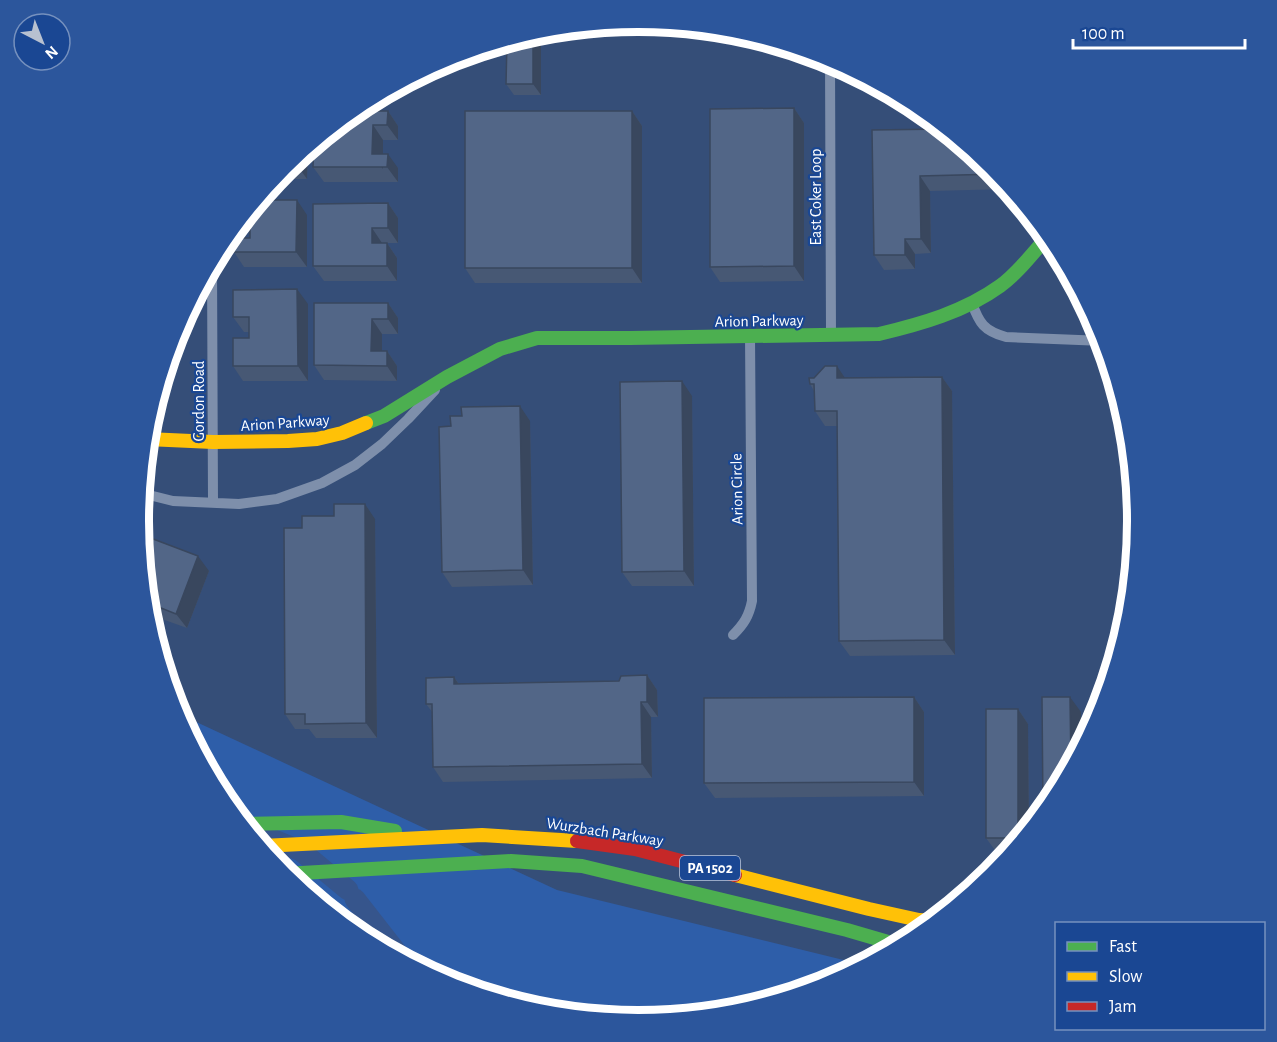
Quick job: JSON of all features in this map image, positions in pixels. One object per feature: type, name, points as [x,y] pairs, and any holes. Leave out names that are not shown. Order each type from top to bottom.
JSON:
[{"type":"main road","name":"Arion Parkway","points":[[156,439],[213,442],[288,441],[317,439],[342,433],[384,416],[447,377],[500,349],[537,338],[879,334],[933,320],[972,303],[1000,286],[1042,243]]},
{"type":"main road","points":[[254,824],[341,822],[430,837]]},
{"type":"main road","name":"Wurzbach Parkway","points":[[271,845],[482,835],[565,838],[635,849],[921,920]]},
{"type":"main road","name":"PA 1502","points":[[299,873],[511,861],[582,866],[888,942]]},
{"type":"main road","points":[[311,884],[406,868]]},
{"type":"street","name":"East Coker Loop","points":[[830,71],[831,335]]},
{"type":"street","name":"Gordon Road","points":[[212,281],[213,503]]},
{"type":"street","points":[[972,303],[979,321],[996,334],[1006,337],[1093,341]]},
{"type":"street","name":"Arion Circle","points":[[733,635],[749,615],[752,601],[750,336]]},
{"type":"street","name":"Arion Parkway","points":[[150,495],[173,501],[239,504],[277,499],[322,483],[355,465],[382,444],[447,377]]},
{"type":"shaded area","points":[[191,720],[557,890],[851,962],[796,985],[765,994],[734,1001],[671,1009],[606,1009],[575,1006],[543,1001],[481,985],[422,960],[394,945],[367,928],[316,889],[270,844],[250,819],[231,793],[199,738]]},
{"type":"building","points":[[533,43],[533,84],[506,84],[507,50]]},
{"type":"building","points":[[794,108],[794,266],[710,267],[710,109]]},
{"type":"building","points":[[372,111],[388,111],[387,125],[373,125],[372,154],[388,154],[387,167],[313,167],[314,155],[341,133]]},
{"type":"building","points":[[465,111],[632,111],[632,268],[465,268]]},
{"type":"building","points":[[931,129],[984,174],[920,176],[921,239],[905,239],[905,255],[874,255],[872,130]]},
{"type":"building","points":[[268,200],[297,200],[296,252],[234,252],[234,245],[239,238],[250,238],[250,223]]},
{"type":"building","points":[[388,203],[388,228],[372,228],[372,243],[387,243],[387,266],[313,266],[313,204]]},
{"type":"building","points":[[297,289],[298,366],[233,366],[233,338],[249,338],[249,317],[233,317],[233,290]]},
{"type":"building","points":[[314,303],[388,303],[388,319],[372,319],[371,351],[387,351],[387,366],[314,365]]},
{"type":"building","points":[[825,366],[837,366],[837,378],[942,377],[944,640],[839,641],[837,411],[815,411],[814,384],[810,384],[809,378],[814,378]]},
{"type":"building","points":[[682,381],[684,571],[622,572],[620,382]]},
{"type":"building","points":[[520,406],[523,570],[442,572],[439,427],[451,426],[450,416],[462,416],[461,407]]},
{"type":"building","points":[[334,504],[365,504],[366,723],[305,724],[305,714],[285,714],[284,528],[302,528],[302,516],[334,516]]},
{"type":"building","points":[[150,538],[198,556],[176,614],[156,606]]},
{"type":"building","points":[[647,675],[647,702],[641,702],[642,764],[433,767],[432,704],[426,704],[426,678],[454,677],[454,684],[619,681],[621,676]]},
{"type":"building","points":[[914,697],[914,782],[704,783],[704,698]]},
{"type":"building","points":[[1042,697],[1070,697],[1071,751],[1043,797]]},
{"type":"building","points":[[986,709],[1018,709],[1018,830],[1012,838],[986,838]]},
{"type":"waterway","points":[[263,836],[301,851],[348,890]]},
{"type":"waterway","points":[[355,899],[388,941]]},
{"type":"traffic: fast","points":[[366,423],[384,416],[447,377],[500,349],[537,338],[879,334],[911,326],[957,310],[986,295],[1013,275],[1042,243]]},
{"type":"traffic: fast","points":[[254,824],[341,822],[395,831]]},
{"type":"traffic: fast","points":[[299,873],[511,861],[582,866],[888,942]]},
{"type":"traffic: slow","points":[[156,439],[213,442],[317,439],[342,433],[366,423]]},
{"type":"traffic: slow","points":[[271,846],[482,835],[577,841]]},
{"type":"traffic: slow","points":[[735,875],[921,920]]},
{"type":"traffic: jam","points":[[577,841],[635,849],[735,875]]}]
